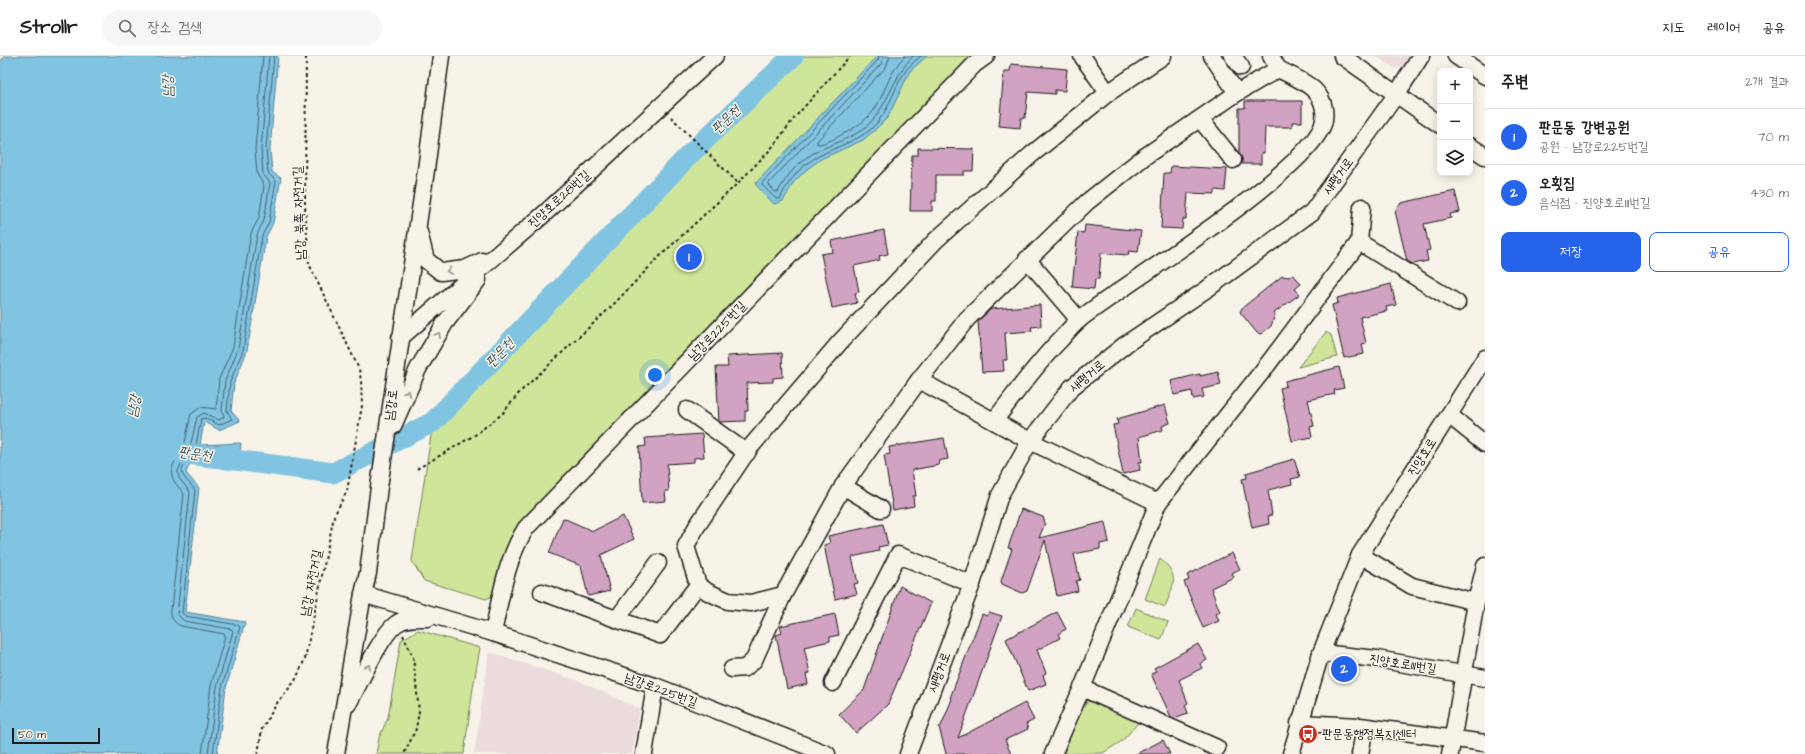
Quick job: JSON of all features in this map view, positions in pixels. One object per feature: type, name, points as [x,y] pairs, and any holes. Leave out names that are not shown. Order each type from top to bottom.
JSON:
[{"type":"street","name":"남강로","points":[[336,754],[363,594],[368,573],[441,56]]},
{"type":"street","name":"진양호로28번길","points":[[400,338],[543,215],[715,56]]},
{"type":"street","name":"남강로225번길","points":[[493,633],[508,563],[516,544],[526,528],[898,142],[975,64],[986,56]]},
{"type":"street","points":[[1082,56],[1108,93]]},
{"type":"street","points":[[783,595],[752,603],[728,601],[708,592],[698,585],[686,546],[696,526],[747,453],[840,342],[936,240],[1031,155],[1108,93],[1164,56]]},
{"type":"street","points":[[1212,56],[1237,93]]},
{"type":"street","points":[[1342,56],[1437,123]]},
{"type":"street","name":"새평거로","points":[[908,754],[972,584],[1000,495],[1030,441],[1072,386],[1126,344],[1207,289],[1312,212],[1396,95],[1421,56]]},
{"type":"street","points":[[1456,56],[1485,76]]},
{"type":"street","points":[[732,669],[745,668],[754,660],[783,595],[843,486],[919,380],[967,319],[1087,202],[1144,157],[1237,93],[1275,62],[1313,88],[1325,106],[1324,122],[1315,138],[1284,172],[1178,252],[1079,320],[1039,361],[994,421]]},
{"type":"street","points":[[1200,119],[1233,160]]},
{"type":"street","points":[[1473,148],[1485,156]]},
{"type":"street","points":[[1053,754],[1082,688],[1158,503],[1268,364],[1359,242],[1362,207]]},
{"type":"street","points":[[418,226],[426,260],[441,272],[465,269],[498,254]]},
{"type":"street","points":[[1359,242],[1457,303]]},
{"type":"street","points":[[386,442],[418,369],[445,322],[498,254]]},
{"type":"street","points":[[1028,259],[1079,320]]},
{"type":"street","name":"진양호로","points":[[1291,754],[1299,722],[1321,653],[1360,556],[1485,358]]},
{"type":"street","points":[[919,380],[1030,441],[1158,503]]},
{"type":"street","points":[[687,410],[747,453]]},
{"type":"street","points":[[1449,415],[1485,444]]},
{"type":"street","points":[[843,486],[881,509]]},
{"type":"street","points":[[833,683],[898,555],[972,584]]},
{"type":"street","points":[[1360,556],[1412,586],[1476,602]]},
{"type":"street","points":[[617,619],[658,563]]},
{"type":"street","points":[[1450,754],[1476,602],[1485,566]]},
{"type":"street","points":[[542,592],[660,635],[698,585]]},
{"type":"street","name":"남강로225번길","points":[[363,594],[493,633],[655,686],[827,754]]},
{"type":"street","points":[[343,714],[387,633],[397,624],[412,618],[442,618]]},
{"type":"street","name":"진양호로111번길","points":[[1321,653],[1378,659],[1485,678]]},
{"type":"street","points":[[644,754],[655,686]]},
{"type":"street","points":[[1082,688],[1217,748]]},
{"type":"street","points":[[1299,722],[1365,727],[1485,743]]},
{"type":"street","points":[[1360,754],[1365,727]]},
{"type":"path","name":"남강 북쪽 자전거길","points":[[306,56],[305,206],[309,264],[359,369],[362,406]]},
{"type":"path","points":[[417,469],[475,435],[502,414],[524,387],[612,306],[657,259],[738,183],[770,150],[796,116],[850,56]]},
{"type":"path","points":[[671,117],[738,183]]},
{"type":"path","name":"남강 자전거길","points":[[258,754],[262,729],[277,703],[295,681],[305,659],[334,516],[347,491],[362,406]]},
{"type":"path","points":[[401,630],[413,657],[420,711],[416,729],[404,754]]},
{"type":"shaded area","points":[[1376,56],[1410,56],[1402,67],[1394,68]]},
{"type":"shaded area","points":[[489,652],[579,681],[640,709],[632,754],[474,754]]},
{"type":"green space","points":[[796,56],[977,56],[520,528],[495,595],[486,599],[424,581],[412,561],[433,422]]},
{"type":"green space","points":[[1326,332],[1331,335],[1337,357],[1298,367]]},
{"type":"green space","points":[[1160,559],[1171,570],[1173,576],[1171,593],[1165,607],[1145,599]]},
{"type":"green space","points":[[1136,608],[1168,622],[1161,640],[1128,627]]},
{"type":"green space","points":[[418,630],[480,648],[464,754],[376,754],[379,738],[388,717],[401,640]]},
{"type":"green space","points":[[1091,700],[1137,720],[1138,723],[1122,741],[1103,753],[1064,754],[1078,716],[1087,703]]},
{"type":"water","name":"남강","points":[[4,56],[278,56],[270,149],[272,172],[281,178],[273,223],[266,237],[247,351],[234,383],[231,411],[240,421],[219,430],[204,422],[200,445],[241,443],[239,459],[216,453],[189,465],[186,473],[199,488],[185,612],[245,622],[226,688],[217,754],[0,754],[0,63]]},
{"type":"water","points":[[877,56],[927,56],[910,71],[888,117],[875,130],[863,140],[821,159],[806,170],[794,182],[783,201],[774,204],[755,184]]},
{"type":"building","points":[[1011,64],[1067,69],[1065,91],[1055,90],[1055,94],[1028,92],[1025,118],[1021,118],[1020,128],[999,126],[1004,71],[1010,71]]},
{"type":"building","points":[[1245,101],[1302,101],[1302,122],[1292,122],[1292,127],[1265,127],[1264,153],[1261,153],[1261,164],[1242,164],[1242,158],[1239,153],[1239,108],[1245,108]]},
{"type":"building","points":[[918,148],[974,149],[973,171],[964,171],[964,175],[936,175],[936,201],[932,201],[932,211],[910,211],[912,155],[918,155]]},
{"type":"building","points":[[1171,166],[1227,169],[1225,191],[1215,190],[1215,194],[1188,193],[1186,219],[1183,219],[1182,229],[1161,228],[1164,173],[1170,173]]},
{"type":"building","points":[[1455,191],[1460,212],[1450,214],[1451,218],[1424,224],[1430,250],[1426,251],[1428,261],[1413,264],[1407,261],[1395,211],[1401,203]]},
{"type":"building","points":[[1085,225],[1141,231],[1138,252],[1129,251],[1128,255],[1101,253],[1099,279],[1095,279],[1094,289],[1072,287],[1078,232],[1084,233]]},
{"type":"building","points":[[884,230],[888,254],[879,256],[880,260],[854,266],[859,292],[855,293],[857,303],[832,308],[821,254],[833,252],[831,241]]},
{"type":"building","points":[[1293,274],[1301,284],[1295,289],[1300,294],[1274,313],[1275,315],[1271,326],[1261,334],[1257,333],[1240,312],[1242,308],[1282,276],[1289,277]]},
{"type":"building","points":[[1391,284],[1396,305],[1386,307],[1387,311],[1360,317],[1366,343],[1362,344],[1364,354],[1344,358],[1332,305],[1338,303],[1337,298]]},
{"type":"building","points":[[1040,305],[1041,326],[1031,327],[1032,331],[1005,333],[1007,360],[1003,360],[1004,371],[982,372],[978,321],[991,309]]},
{"type":"building","points":[[782,353],[783,377],[773,378],[773,382],[747,383],[748,411],[745,411],[745,421],[719,422],[716,367],[728,367],[727,356]]},
{"type":"building","points":[[1339,367],[1344,388],[1334,390],[1335,394],[1308,400],[1314,426],[1310,427],[1312,437],[1292,441],[1280,388],[1286,386],[1285,381]]},
{"type":"building","points":[[1218,372],[1221,385],[1202,389],[1204,397],[1193,399],[1192,391],[1174,395],[1171,381],[1200,374],[1200,376]]},
{"type":"building","points":[[1165,405],[1170,423],[1162,426],[1163,430],[1139,437],[1142,462],[1139,462],[1140,470],[1123,474],[1113,425],[1118,424],[1117,419]]},
{"type":"building","points":[[702,434],[704,457],[694,458],[694,462],[667,464],[669,491],[665,491],[666,501],[642,503],[639,447],[646,446],[645,438]]},
{"type":"building","points":[[944,438],[948,459],[938,461],[939,465],[912,470],[916,496],[913,496],[914,506],[893,510],[884,455],[890,454],[889,447]]},
{"type":"building","points":[[1294,459],[1300,477],[1291,479],[1292,484],[1268,490],[1272,515],[1268,516],[1269,524],[1252,528],[1242,479],[1247,478],[1246,473]]},
{"type":"building","points":[[1021,509],[1043,517],[1045,523],[1039,538],[1105,522],[1109,542],[1100,544],[1100,549],[1074,554],[1080,580],[1076,581],[1078,591],[1057,596],[1045,540],[1027,591],[1022,593],[1002,584],[1001,581],[1012,549],[1008,548]]},
{"type":"building","points":[[623,516],[634,539],[601,555],[610,591],[588,596],[581,566],[549,553],[563,518],[593,531]]},
{"type":"building","points":[[883,524],[888,545],[878,547],[879,551],[852,557],[858,583],[854,584],[857,594],[835,599],[824,545],[830,543],[828,536]]},
{"type":"building","points":[[1232,553],[1240,569],[1232,573],[1234,577],[1211,588],[1220,612],[1216,614],[1219,621],[1203,628],[1184,582],[1189,580],[1187,575]]},
{"type":"building","points":[[900,586],[931,603],[888,704],[856,733],[839,714],[864,690]]},
{"type":"building","points":[[989,612],[1002,616],[958,738],[1025,703],[1034,720],[1026,724],[1028,729],[1005,740],[1011,754],[946,754],[939,727],[941,726],[952,699],[950,698],[982,614],[987,616]]},
{"type":"building","points":[[1057,612],[1066,629],[1058,634],[1060,638],[1037,650],[1046,673],[1043,675],[1046,684],[1028,691],[1006,639]]},
{"type":"building","points":[[835,614],[839,635],[830,637],[830,641],[804,647],[810,673],[806,674],[808,684],[787,689],[776,635],[782,633],[780,626]]},
{"type":"building","points":[[1198,644],[1207,660],[1200,664],[1202,668],[1179,680],[1188,703],[1185,705],[1188,713],[1174,718],[1171,717],[1151,674],[1156,672],[1154,668]]},
{"type":"building","points":[[1163,740],[1170,754],[1136,754]]},
{"type":"waterway","name":"판문천","points":[[181,453],[333,473],[433,422],[688,156],[793,56]]},
{"type":"place","name":"판문동 강변공원","points":[[689,257]]},
{"type":"place","name":"오횟집","points":[[1344,669]]},
{"type":"place","name":"판문동행정복지센터","points":[[1308,734]]}]
